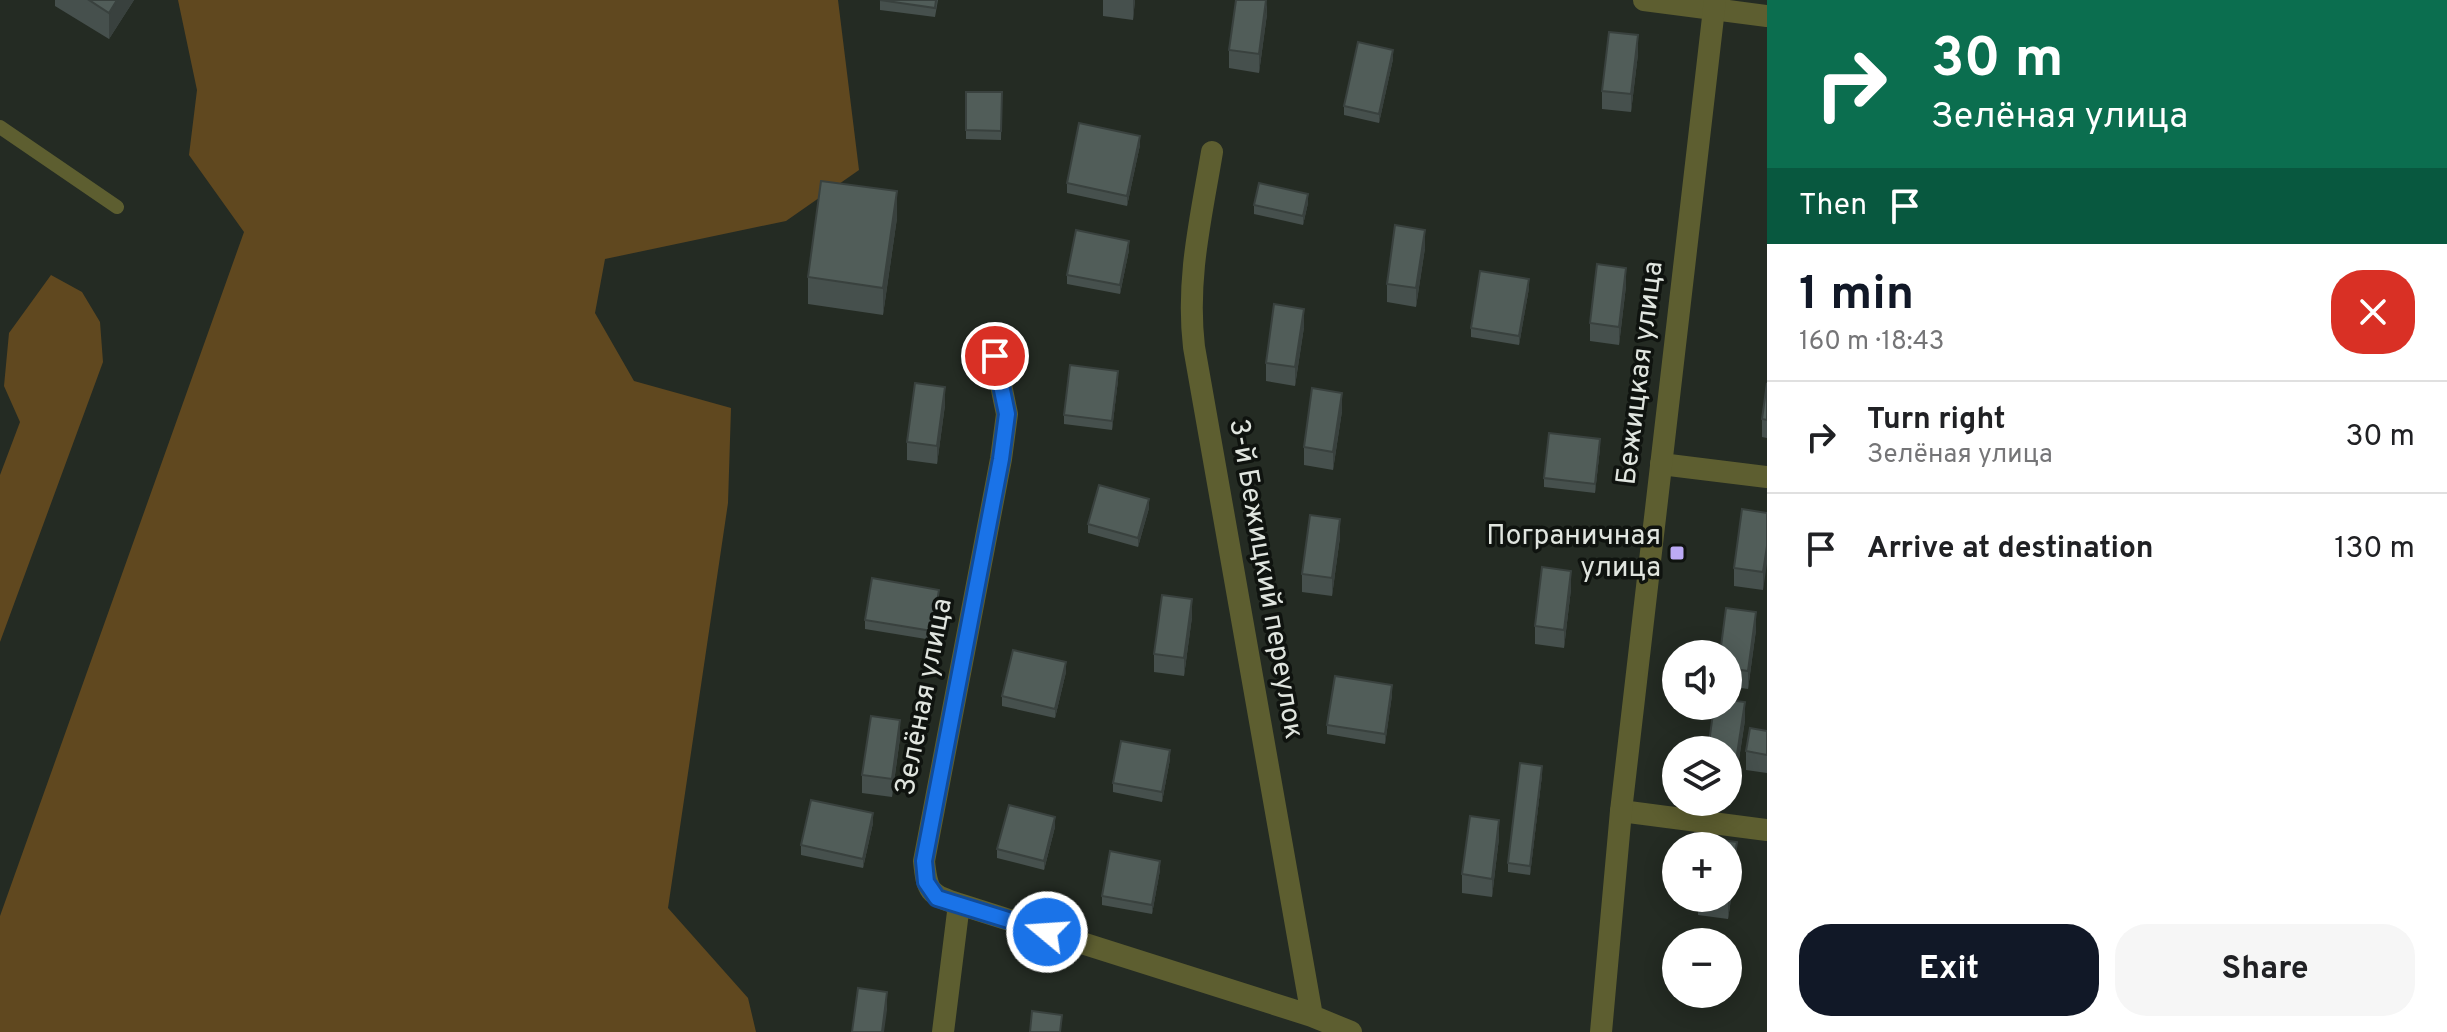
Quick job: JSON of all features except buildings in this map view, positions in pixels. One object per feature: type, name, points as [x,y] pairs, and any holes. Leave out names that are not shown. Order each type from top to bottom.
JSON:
[{"type":"street","points":[[1644,0],[1715,4],[1767,16]]},
{"type":"street","name":"Бежицкая улица","points":[[1601,1032],[1621,811],[1715,4]]},
{"type":"street","name":"3-й Бежицкий переулок","points":[[1212,152],[1193,266],[1190,311],[1194,347],[1312,1016]]},
{"type":"street","name":"Зелёная улица","points":[[959,904],[937,898],[926,882],[924,861],[1001,459],[1007,414],[995,356]]},
{"type":"street","points":[[1661,464],[1767,477]]},
{"type":"street","points":[[1621,811],[1767,830]]},
{"type":"street","points":[[943,1032],[959,904],[1312,1016],[1351,1032]]},
{"type":"lane","points":[[0,127],[117,207]]},
{"type":"shaded area","points":[[178,0],[838,0],[859,170],[786,221],[605,259],[595,313],[634,381],[731,408],[728,503],[668,908],[748,998],[756,1032],[0,1032],[0,916],[244,232],[189,155],[197,90]]},
{"type":"shaded area","points":[[51,275],[82,292],[100,322],[103,362],[0,642],[0,475],[20,422],[4,386],[9,333]]},
{"type":"place","name":"Пограничная улица","points":[[1677,553]]},
{"type":"route","points":[[995,356],[1007,414],[1001,459],[924,861],[926,882],[937,898],[1047,932]]}]
